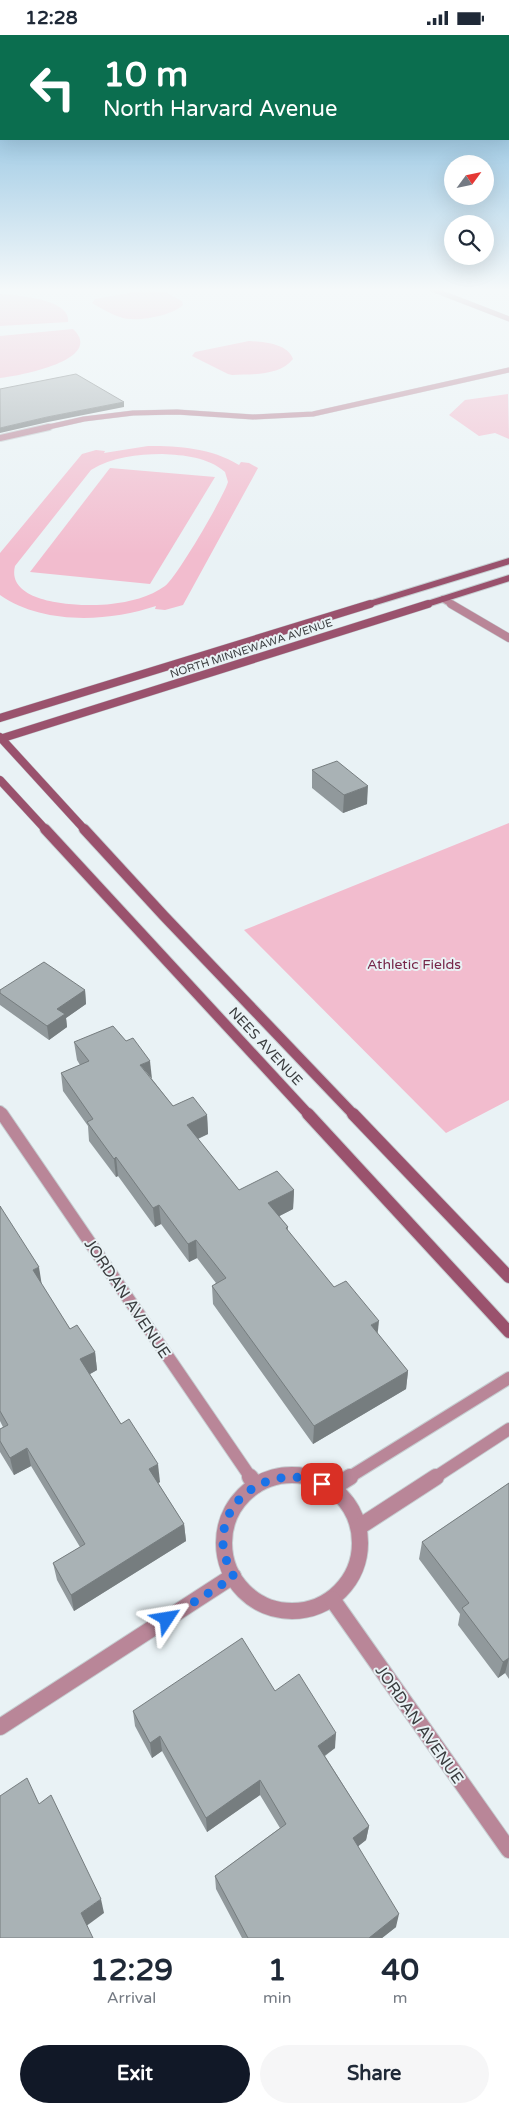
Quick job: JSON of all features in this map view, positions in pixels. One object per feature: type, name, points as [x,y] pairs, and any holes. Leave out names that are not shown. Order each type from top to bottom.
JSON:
[{"type":"main road","name":"NORTH MINNEWAWA AVENUE","points":[[0,738],[434,593],[509,561]]},
{"type":"main road","name":"NORTH MINNEWAWA AVENUE","points":[[0,718],[434,593],[509,578]]},
{"type":"main road","name":"NEES AVENUE","points":[[0,738],[164,915],[509,1277]]},
{"type":"main road","name":"NEES AVENUE","points":[[0,780],[509,1332]]},
{"type":"street","points":[[0,437],[84,419],[133,413],[253,417],[314,414],[479,377]]},
{"type":"street","points":[[434,593],[509,638]]},
{"type":"street","name":"JORDAN AVENUE","points":[[0,1111],[256,1485]]},
{"type":"street","points":[[332,1488],[509,1378]]},
{"type":"street","points":[[359,1527],[509,1429]]},
{"type":"street","points":[[294,1476],[313,1479],[332,1488],[344,1499],[353,1512],[359,1527],[362,1547],[357,1567],[347,1585],[332,1599],[316,1607],[297,1610],[278,1609],[260,1602],[245,1591],[234,1577],[226,1560],[223,1543],[226,1525],[237,1502],[242,1495],[256,1485],[274,1478],[294,1476]]},
{"type":"street","points":[[0,1727],[234,1577]]},
{"type":"street","name":"JORDAN AVENUE","points":[[332,1599],[509,1850]]},
{"type":"green space","points":[[508,394],[509,439],[495,433],[479,436],[449,415],[465,400]]},
{"type":"green space","points":[[148,446],[195,449],[228,459],[239,465],[241,462],[249,463],[258,468],[183,605],[165,610],[155,609],[156,606],[117,615],[76,618],[36,612],[17,605],[0,595],[0,553],[82,454],[96,450],[105,451],[104,453]],"holes":[[[162,454],[187,456],[211,463],[225,472],[228,482],[199,537],[171,580],[165,586],[139,598],[100,605],[67,604],[50,601],[22,589],[15,579],[15,566],[91,470],[107,462],[125,457]]]},
{"type":"green space","points":[[110,468],[215,477],[150,584],[30,572]]},
{"type":"green space","name":"Athletic Fields","points":[[509,823],[509,1100],[446,1133],[244,930]]},
{"type":"building","points":[[62,377],[81,377],[124,402],[0,428],[0,389]]},
{"type":"building","points":[[337,761],[368,786],[344,795],[312,770]]},
{"type":"building","points":[[44,962],[85,990],[57,1009],[65,1014],[47,1026],[0,993],[0,990]]},
{"type":"building","points":[[113,1026],[126,1041],[133,1038],[150,1061],[140,1065],[173,1106],[193,1097],[207,1115],[187,1125],[239,1190],[277,1171],[294,1190],[268,1203],[334,1287],[346,1281],[379,1321],[371,1325],[408,1371],[314,1426],[212,1286],[226,1278],[196,1240],[188,1244],[159,1205],[153,1208],[116,1157],[114,1159],[87,1122],[93,1119],[61,1073],[89,1061],[74,1042]]},
{"type":"building","points":[[0,1206],[39,1267],[33,1270],[70,1329],[77,1325],[95,1352],[80,1359],[121,1424],[129,1419],[158,1464],[149,1469],[184,1524],[71,1595],[53,1563],[85,1544],[27,1448],[10,1458],[0,1441],[0,1429],[8,1425],[0,1411]]},
{"type":"building","points":[[509,1483],[509,1658],[503,1662],[462,1608],[469,1603],[422,1542]]},
{"type":"building","points":[[242,1638],[275,1691],[299,1674],[336,1733],[318,1746],[369,1826],[353,1838],[399,1914],[369,1938],[248,1938],[215,1876],[286,1824],[260,1780],[206,1818],[160,1736],[150,1743],[133,1711]]},
{"type":"building","points":[[27,1778],[39,1804],[51,1795],[101,1899],[81,1913],[93,1938],[0,1938],[0,1796]]},
{"type":"route","points":[[167,1619],[234,1577],[226,1560],[223,1543],[226,1525],[232,1509],[242,1495],[256,1485],[274,1478],[294,1476],[313,1479],[322,1484]]}]
